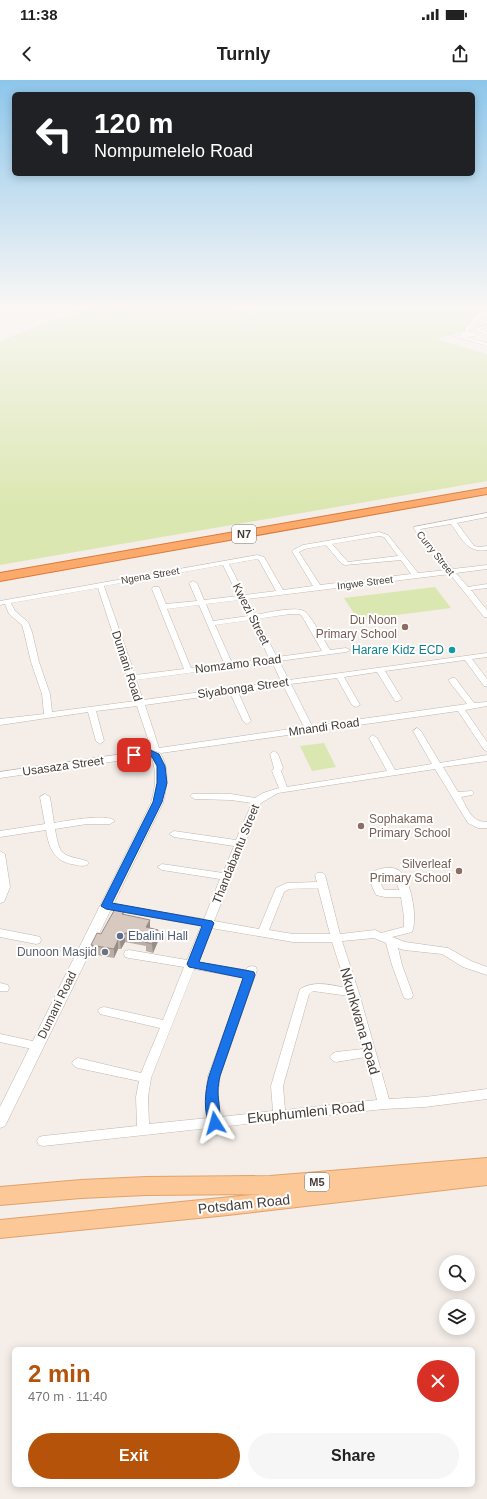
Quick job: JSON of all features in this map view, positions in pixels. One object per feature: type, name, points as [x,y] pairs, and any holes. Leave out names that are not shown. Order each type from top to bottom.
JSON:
[{"type":"highway","name":"N7","points":[[0,568],[487,483]]},
{"type":"highway","name":"N7","points":[[0,577],[487,492]]},
{"type":"main road","name":"Potsdam Road","points":[[0,1196],[81,1189],[146,1186],[270,1186],[487,1166]]},
{"type":"main road","name":"Potsdam Road","points":[[0,1229],[228,1206],[487,1177]]},
{"type":"street","name":"Curry Street","points":[[485,517],[452,521],[416,528],[487,615]]},
{"type":"street","points":[[452,521],[472,547],[479,549],[487,548]]},
{"type":"street","points":[[318,588],[295,551],[300,548],[382,534],[386,536],[416,576]]},
{"type":"street","points":[[328,543],[342,562],[347,564],[402,558]]},
{"type":"street","name":"Ngena Street","points":[[4,602],[251,557],[262,558],[280,592]]},
{"type":"street","name":"Kwezi Street","points":[[225,562],[310,730]]},
{"type":"street","name":"Ingwe Street","points":[[163,607],[487,567]]},
{"type":"street","points":[[193,583],[212,623],[229,666]]},
{"type":"street","name":"Dumani Road","points":[[0,1122],[157,802],[162,776],[161,766],[100,584]]},
{"type":"street","points":[[466,589],[487,586]]},
{"type":"street","points":[[156,589],[188,670]]},
{"type":"street","points":[[4,602],[25,624],[35,662],[46,694],[48,716]]},
{"type":"street","points":[[212,623],[303,610],[327,652]]},
{"type":"street","points":[[304,632],[315,631]]},
{"type":"street","name":"Nomzamo Road","points":[[131,678],[346,650]]},
{"type":"street","name":"Siyabonga Street","points":[[0,722],[487,655]]},
{"type":"street","points":[[466,657],[486,684]]},
{"type":"street","points":[[379,669],[398,699]]},
{"type":"street","points":[[339,675],[356,705]]},
{"type":"street","points":[[452,680],[472,706]]},
{"type":"street","points":[[233,690],[247,721]]},
{"type":"street","name":"Mnandi Road","points":[[156,752],[487,704]]},
{"type":"street","points":[[460,708],[487,748]]},
{"type":"street","points":[[92,710],[100,741]]},
{"type":"street","points":[[417,731],[471,821],[478,825],[487,825]]},
{"type":"street","points":[[373,738],[393,773]]},
{"type":"street","name":"Usasaza Street","points":[[0,775],[156,752]]},
{"type":"street","points":[[274,754],[280,768],[276,771],[284,790]]},
{"type":"street","name":"Thandabantu Street","points":[[143,1129],[142,1097],[145,1078],[257,801],[266,794],[284,790],[487,758]]},
{"type":"street","points":[[456,795],[469,793]]},
{"type":"street","points":[[195,796],[231,797],[257,801]]},
{"type":"street","points":[[45,797],[53,844],[58,855],[67,860],[84,863]]},
{"type":"street","points":[[0,834],[87,821],[110,821]]},
{"type":"street","points":[[174,834],[240,844]]},
{"type":"street","points":[[0,854],[5,887],[0,900]]},
{"type":"street","points":[[162,867],[226,878]]},
{"type":"street","name":"Nkunkwana Road","points":[[263,932],[280,890],[287,886],[321,880],[336,938],[354,994],[384,1104]]},
{"type":"street","points":[[106,906],[293,938],[383,937],[410,927],[410,912],[405,893]]},
{"type":"street","points":[[0,934],[36,940]]},
{"type":"street","points":[[383,937],[404,946],[444,951],[468,964],[487,971]]},
{"type":"street","points":[[383,937],[397,965],[408,995]]},
{"type":"street","points":[[129,954],[251,972],[214,1076],[212,1093],[215,1123]]},
{"type":"street","points":[[279,1114],[277,1086],[304,992],[315,987],[354,994]]},
{"type":"street","points":[[104,1011],[166,1025]]},
{"type":"street","points":[[0,1038],[37,1046]]},
{"type":"street","points":[[336,1057],[370,1052]]},
{"type":"street","points":[[78,1063],[145,1078]]},
{"type":"street","name":"Ekuphumleni Road","points":[[43,1141],[143,1129],[215,1123],[279,1114],[384,1104],[426,1102],[487,1094]]},
{"type":"green space","points":[[0,374],[487,374],[487,481],[0,565]]},
{"type":"green space","points":[[435,587],[451,608],[358,620],[344,598]]},
{"type":"green space","points":[[324,743],[336,767],[312,771],[300,746]]},
{"type":"building","points":[[115,909],[124,911],[122,914],[150,920],[146,927],[158,930],[152,944],[145,942],[148,937],[125,933],[120,940],[118,940],[114,949],[91,945],[97,933],[101,934]]},
{"type":"place","name":"Du Noon Primary School","points":[[405,627]]},
{"type":"place","name":"Harare Kidz ECD","points":[[452,650]]},
{"type":"place","name":"Sophakama Primary School","points":[[361,826]]},
{"type":"place","name":"Silverleaf Primary School","points":[[459,871]]},
{"type":"place","name":"Ebalini Hall","points":[[120,936]]},
{"type":"place","name":"Dunoon Masjid","points":[[105,952]]},
{"type":"route","points":[[134,755],[150,753],[156,755],[161,766],[162,783],[157,802],[106,906],[208,923],[192,964],[250,975],[214,1076],[212,1107],[215,1123]]}]
